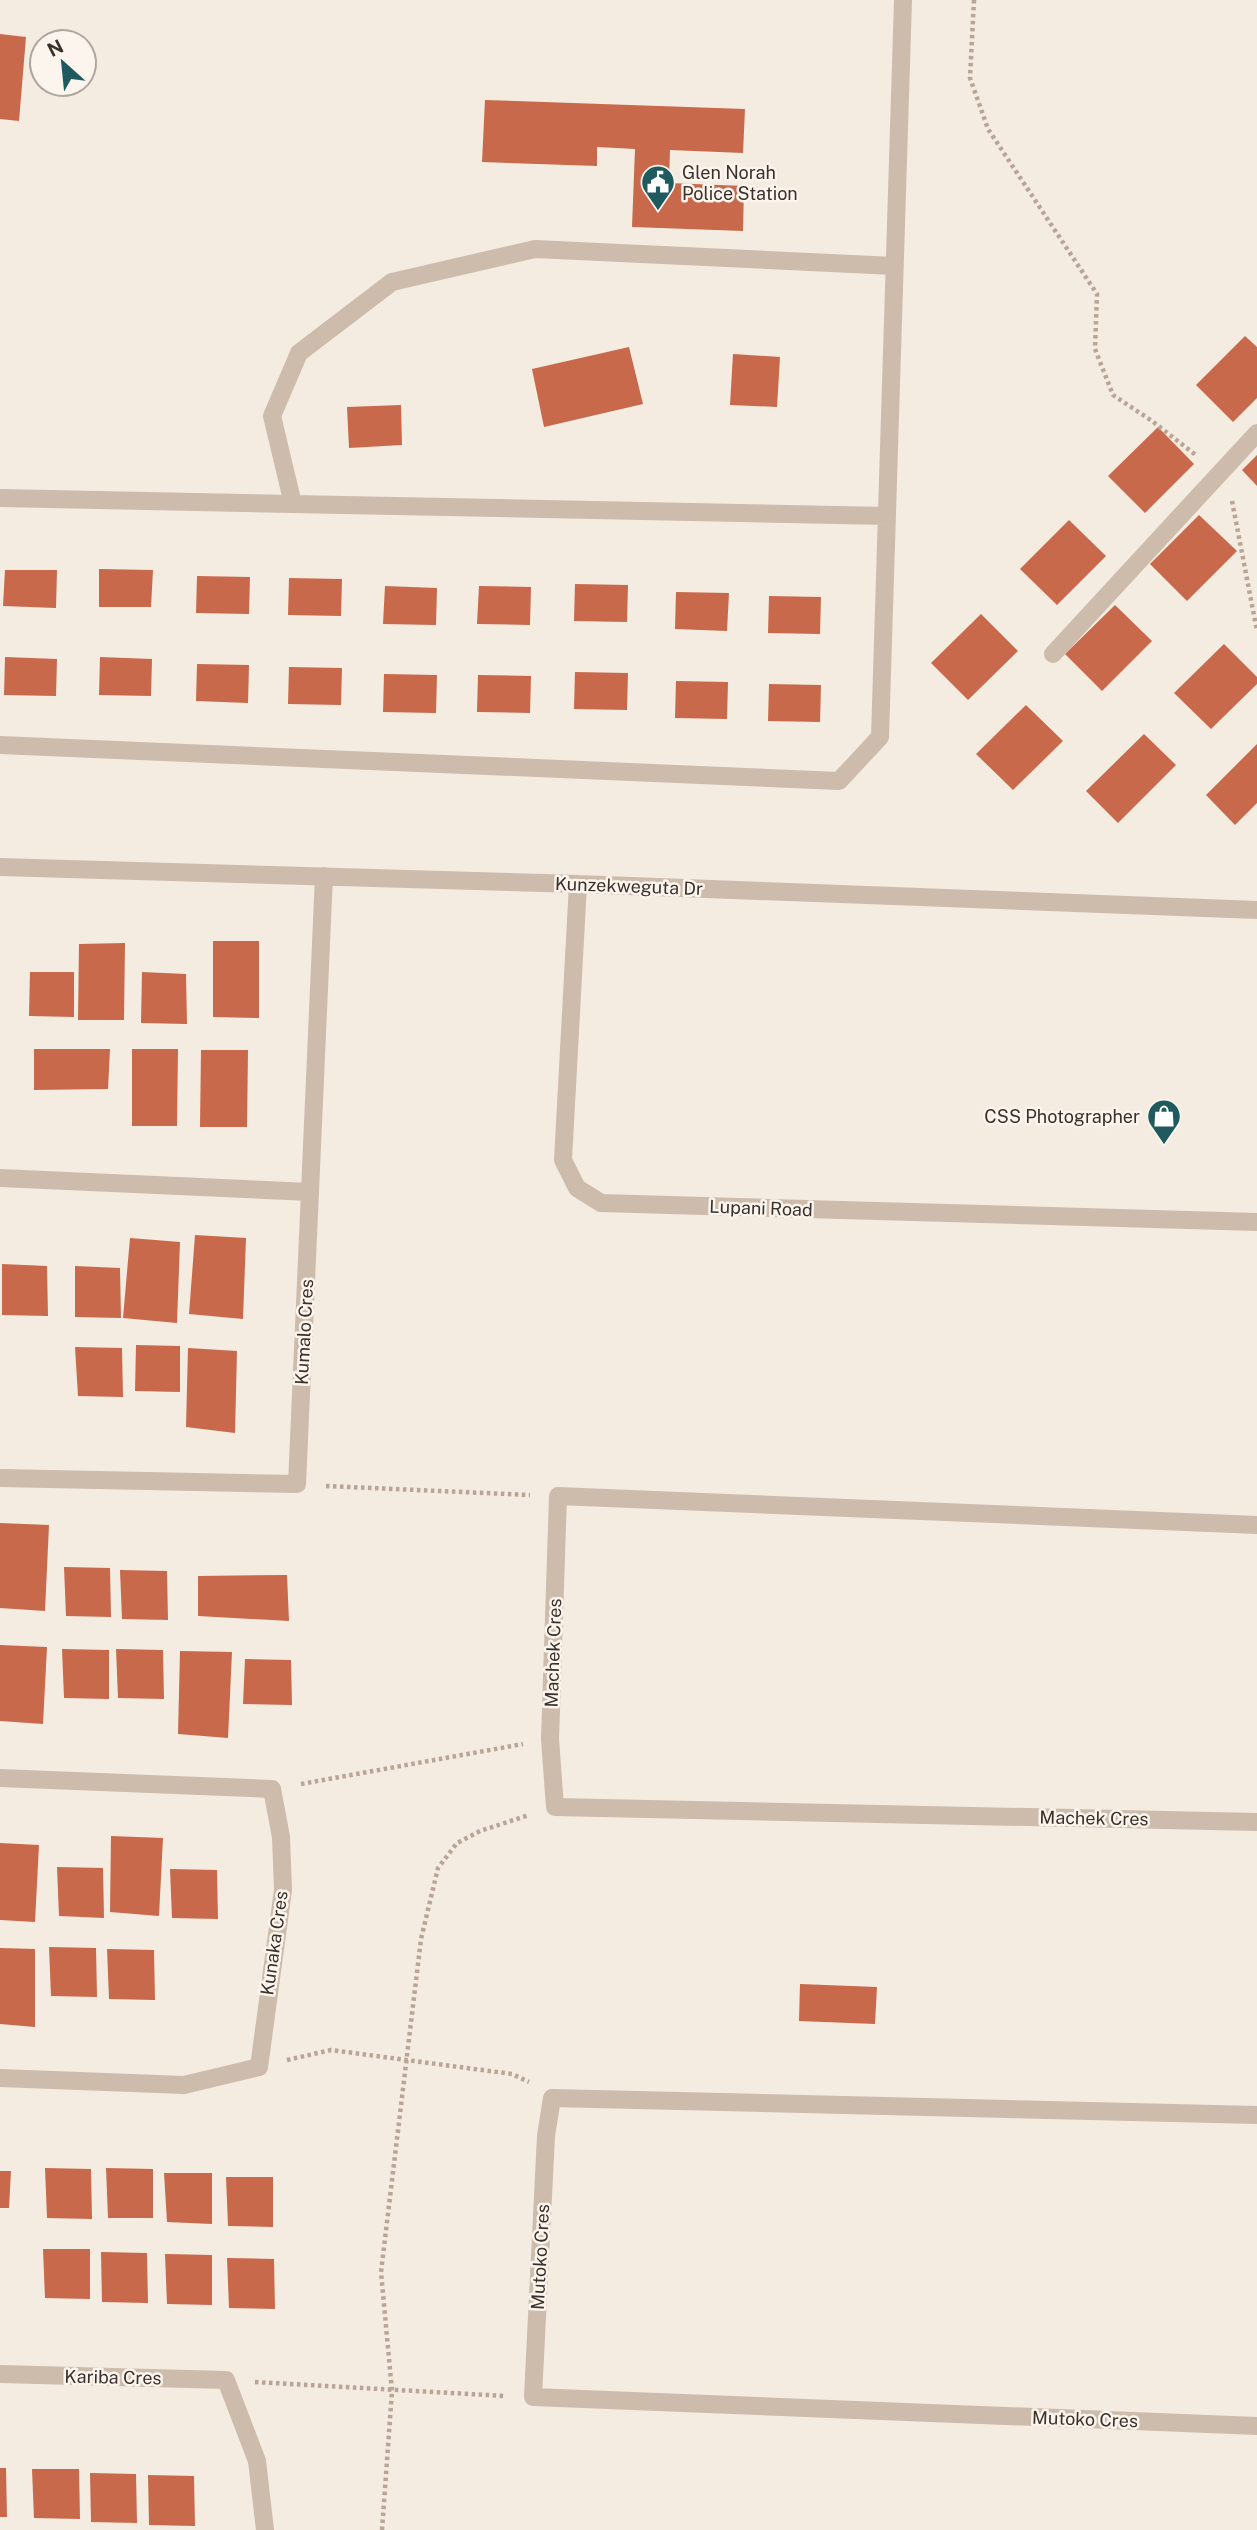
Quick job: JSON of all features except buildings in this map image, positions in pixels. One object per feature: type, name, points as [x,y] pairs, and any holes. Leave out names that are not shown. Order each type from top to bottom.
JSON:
[{"type":"street","points":[[0,745],[839,781],[880,737],[903,0]]},
{"type":"street","points":[[293,504],[272,416],[299,353],[392,282],[534,249],[894,266]]},
{"type":"street","points":[[1053,654],[1257,433]]},
{"type":"street","points":[[0,498],[887,516]]},
{"type":"street","name":"Kunzekweguta Dr","points":[[0,867],[578,884],[1257,909]]},
{"type":"street","name":"Kumalo Cres","points":[[297,1485],[324,876]]},
{"type":"street","name":"Lupani Road","points":[[578,884],[564,1160],[577,1188],[601,1203],[1257,1222]]},
{"type":"street","points":[[0,1178],[310,1192]]},
{"type":"street","points":[[0,1478],[297,1485]]},
{"type":"street","points":[[558,1496],[1257,1525]]},
{"type":"street","name":"Machek Cres","points":[[558,1496],[550,1739],[555,1807],[1257,1822]]},
{"type":"street","points":[[0,1778],[272,1789]]},
{"type":"street","name":"Kunaka Cres","points":[[259,2067],[283,1890],[281,1837],[272,1789]]},
{"type":"street","points":[[0,2078],[184,2085],[259,2067]]},
{"type":"street","points":[[552,2098],[1257,2115]]},
{"type":"street","name":"Mutoko Cres","points":[[552,2098],[546,2136],[533,2397],[1257,2426]]},
{"type":"street","name":"Kariba Cres","points":[[0,2374],[226,2380]]},
{"type":"street","points":[[226,2380],[257,2461],[265,2530]]},
{"type":"path","points":[[974,0],[970,78],[988,129],[1097,294],[1095,349],[1112,396],[1152,421],[1198,457],[1231,496],[1257,631]]},
{"type":"path","points":[[297,1485],[558,1496]]},
{"type":"path","points":[[272,1789],[550,1739]]},
{"type":"path","points":[[382,2530],[392,2391],[381,2272],[421,1939],[438,1868],[457,1843],[480,1830],[555,1807]]},
{"type":"path","points":[[259,2067],[331,2050],[512,2074],[533,2084],[552,2098]]},
{"type":"path","points":[[226,2380],[533,2397]]},
{"type":"place","name":"Glen Norah Police Station","points":[[658,212]]},
{"type":"place","name":"CSS Photographer","points":[[1164,1146]]}]
